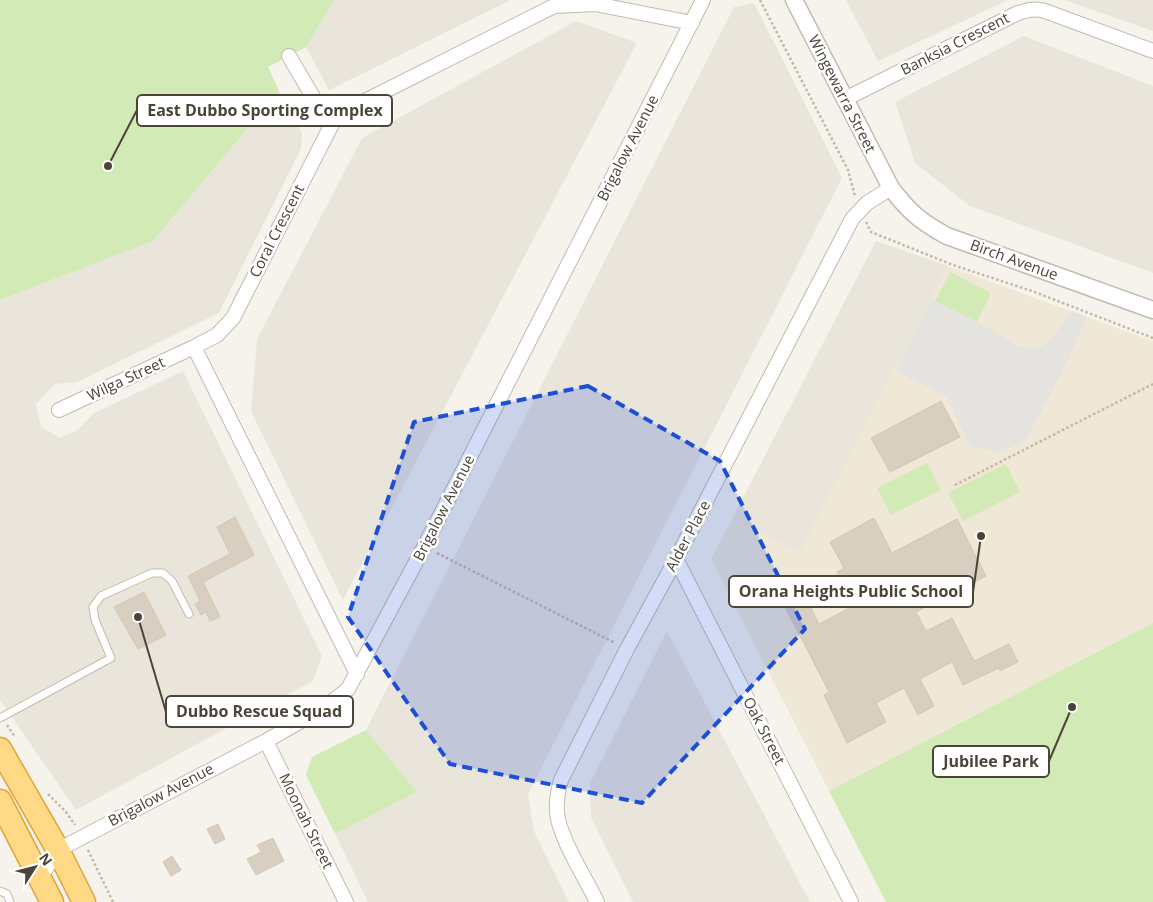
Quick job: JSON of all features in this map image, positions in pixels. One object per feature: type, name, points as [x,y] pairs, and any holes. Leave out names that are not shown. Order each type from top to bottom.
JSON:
[{"type":"highway","points":[[10,747],[84,902]]},
{"type":"highway","points":[[0,801],[10,826],[52,902]]},
{"type":"street","name":"Brigalow Avenue","points":[[40,878],[58,850],[266,741],[327,706],[348,689],[424,547],[703,0]]},
{"type":"street","name":"Wingewarra Street","points":[[794,0],[890,188]]},
{"type":"street","name":"Coral Crescent","points":[[194,348],[217,335],[233,318],[333,122],[361,103],[554,6],[594,4],[692,23]]},
{"type":"street","name":"Banksia Crescent","points":[[845,99],[1027,9],[1045,11],[1153,51]]},
{"type":"street","points":[[290,56],[313,97],[333,122]]},
{"type":"street","name":"Birch Avenue","points":[[890,188],[905,207],[924,223],[947,236],[1153,310]]},
{"type":"street","name":"Alder Place","points":[[597,902],[561,831],[557,814],[557,798],[561,780],[852,219],[867,203],[890,188]]},
{"type":"street","points":[[194,348],[357,674]]},
{"type":"street","name":"Wilga Street","points":[[59,410],[194,348]]},
{"type":"street","name":"Oak Street","points":[[676,559],[851,902]]},
{"type":"street","name":"Moonah Street","points":[[266,741],[346,902]]},
{"type":"lane","points":[[1,717],[111,658],[95,620],[93,607],[101,596],[152,573],[163,573],[172,581],[189,614]]},
{"type":"lane","points":[[0,891],[7,894],[10,902]]},
{"type":"path","points":[[955,485],[1153,384]]},
{"type":"path","points":[[424,547],[627,650]]},
{"type":"path","points":[[1,717],[10,747]]},
{"type":"path","points":[[48,794],[66,812],[82,837],[113,902]]},
{"type":"highlighted area","points":[[588,386],[720,461],[805,629],[642,803],[450,764],[348,617],[414,422]]},
{"type":"shaded area","points":[[334,0],[511,0],[329,90],[306,47]]},
{"type":"shaded area","points":[[846,0],[1008,0],[878,61]]},
{"type":"shaded area","points":[[1064,0],[1153,0],[1153,31]]},
{"type":"shaded area","points":[[754,3],[842,178],[528,794],[534,831],[569,902],[368,902],[335,834],[417,792],[366,730],[734,7]]},
{"type":"shaded area","points":[[576,21],[637,43],[343,600],[251,411],[257,339],[362,138]]},
{"type":"shaded area","points":[[1024,36],[1153,86],[1153,273],[970,206],[915,163],[895,102]]},
{"type":"shaded area","points":[[279,91],[302,133],[301,149],[219,313],[77,382],[55,384],[36,404],[41,427],[60,438],[78,430],[94,413],[183,371],[322,656],[313,681],[76,810],[0,700],[0,300],[153,241]]},
{"type":"shaded area","points":[[876,241],[948,266],[800,553],[732,519]]},
{"type":"shaded area","points":[[948,266],[1153,341],[1153,623],[829,791],[711,559],[732,519],[800,553]]},
{"type":"shaded area","points":[[931,299],[1019,346],[1029,349],[1040,347],[1048,342],[1073,311],[1087,317],[1062,372],[1026,440],[1002,452],[970,447],[947,396],[895,371]]},
{"type":"shaded area","points":[[667,631],[810,902],[633,902],[591,817],[590,783]]},
{"type":"green space","points":[[0,0],[334,0],[306,47],[268,67],[279,91],[153,241],[0,300]]},
{"type":"green space","points":[[950,272],[991,293],[977,322],[935,301]]},
{"type":"green space","points":[[927,463],[941,490],[891,515],[877,488]]},
{"type":"green space","points":[[1006,464],[1020,492],[963,521],[948,493]]},
{"type":"green space","points":[[1153,623],[1153,902],[886,902],[829,791]]},
{"type":"green space","points":[[366,730],[417,792],[335,834],[306,775],[312,757]]},
{"type":"building","points":[[941,401],[960,437],[890,472],[871,438]]},
{"type":"building","points":[[235,517],[254,555],[203,582],[220,617],[210,621],[206,612],[201,615],[195,604],[200,601],[188,576],[230,554],[217,527]]},
{"type":"building","points":[[874,518],[892,553],[957,519],[986,576],[916,612],[926,631],[952,618],[974,661],[1009,644],[1018,662],[1000,671],[999,668],[963,685],[952,662],[920,679],[934,706],[918,715],[904,688],[876,703],[886,722],[847,743],[824,695],[829,692],[783,603],[803,592],[819,624],[855,605],[837,572],[844,568],[830,542]]},
{"type":"building","points":[[144,592],[166,635],[138,649],[114,607]]},
{"type":"building","points":[[218,824],[225,839],[215,844],[207,829]]},
{"type":"building","points":[[273,838],[284,861],[256,875],[247,859],[261,852],[257,845]]},
{"type":"building","points":[[172,856],[181,870],[171,876],[163,862]]},
{"type":"place","name":"East Dubbo Sporting Complex","points":[[108,166]]},
{"type":"place","name":"Orana Heights Public School","points":[[981,536]]},
{"type":"place","name":"Dubbo Rescue Squad","points":[[138,617]]},
{"type":"place","name":"Jubilee Park","points":[[1072,707]]}]
